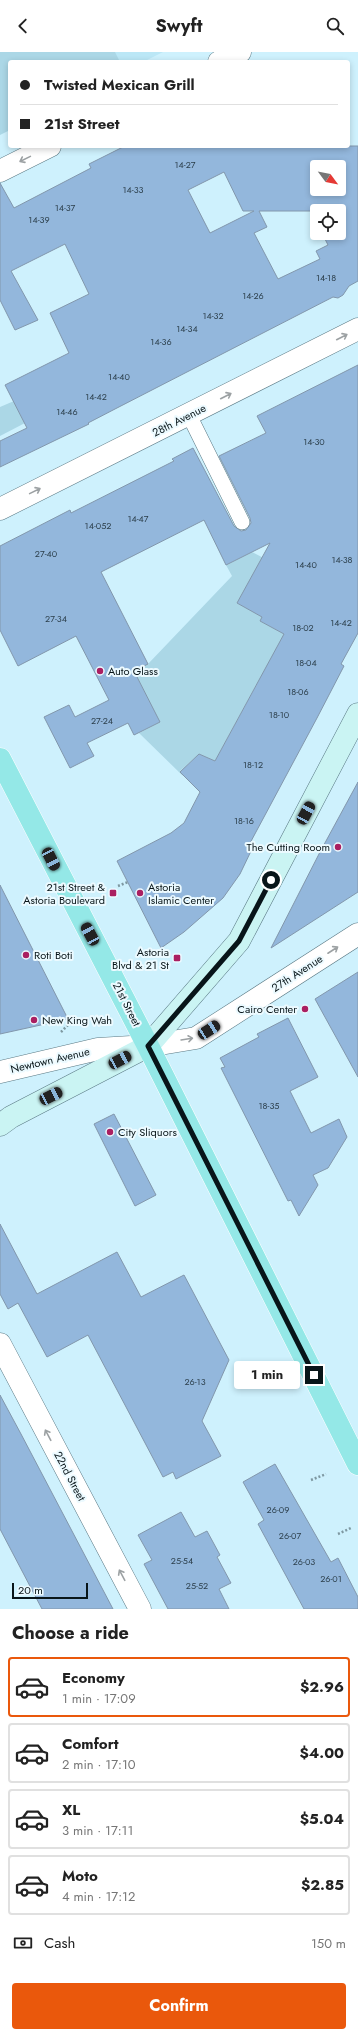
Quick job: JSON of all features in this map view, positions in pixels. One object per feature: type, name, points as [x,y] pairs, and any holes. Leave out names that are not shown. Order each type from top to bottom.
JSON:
[{"type":"main road","points":[[0,1125],[11,1117],[148,1046],[239,941],[358,714]]},
{"type":"main road","name":"21st Street","points":[[0,759],[5,783],[148,1046],[358,1464]]},
{"type":"street","points":[[224,60],[240,52]]},
{"type":"street","points":[[0,171],[46,148]]},
{"type":"street","name":"28th Avenue","points":[[0,509],[358,329]]},
{"type":"street","name":"27th Avenue","points":[[148,1046],[196,1038],[358,934]]},
{"type":"street","name":"Newtown Avenue","points":[[0,1072],[98,1049],[148,1046]]},
{"type":"street","name":"22nd Street","points":[[0,1344],[140,1609]]},
{"type":"lane","points":[[189,415],[242,522]]},
{"type":"path","points":[[118,886],[128,882]]},
{"type":"path","points":[[311,1480],[326,1474]]},
{"type":"path","points":[[338,1534],[351,1528]]},
{"type":"shaded area","points":[[0,52],[115,52],[119,60],[8,60],[8,131],[0,135]]},
{"type":"shaded area","points":[[7,52],[163,52],[147,60],[11,60]]},
{"type":"shaded area","points":[[14,401],[25,423],[0,436],[0,407]]},
{"type":"shaded area","points":[[252,552],[317,586],[248,584],[237,603],[262,617],[260,621],[284,634],[266,690],[256,685],[215,761],[199,754],[180,771],[183,776],[139,733],[160,722],[134,671],[148,664],[232,576],[226,565]]},
{"type":"building","points":[[350,146],[358,146],[358,281],[349,286],[343,295],[338,298],[333,297],[88,423],[89,424],[0,467],[0,441],[27,428],[5,385],[69,353],[50,313],[89,294],[65,244],[11,271],[38,320],[15,330],[0,300],[0,183],[14,208],[91,168],[89,164],[121,148],[350,148]],"holes":[[[224,172],[243,211],[254,211],[210,233],[188,190]],[[310,204],[346,204],[346,240],[326,240],[328,245],[316,251],[320,259],[278,279],[254,233],[267,227],[259,211],[310,211]]]},
{"type":"building","points":[[358,365],[358,633],[341,664],[344,666],[249,845],[252,849],[240,874],[223,898],[184,932],[161,948],[117,861],[171,833],[184,823],[200,792],[180,772],[199,754],[215,761],[284,634],[260,621],[262,617],[237,603],[270,543],[226,565],[204,520],[101,572],[148,664],[134,671],[160,722],[134,735],[128,723],[87,743],[94,756],[70,768],[44,717],[69,705],[75,717],[109,700],[76,636],[18,666],[0,630],[0,546],[70,510],[71,513],[174,461],[172,459],[193,448],[234,526],[241,531],[246,530],[251,523],[250,518],[219,456],[266,433],[257,416]]},
{"type":"building","points":[[358,782],[358,892],[271,948],[320,852]]},
{"type":"building","points":[[0,885],[68,1019],[0,1034]]},
{"type":"building","points":[[358,972],[358,1077],[315,999]]},
{"type":"building","points":[[288,1018],[318,1077],[290,1091],[311,1133],[339,1119],[347,1137],[328,1168],[313,1175],[318,1185],[299,1216],[291,1200],[288,1201],[221,1068],[225,1067],[220,1058],[259,1037],[257,1034]]},
{"type":"building","points":[[114,1114],[156,1195],[135,1206],[94,1124]]},
{"type":"building","points":[[0,1224],[37,1294],[117,1252],[141,1297],[184,1275],[229,1360],[202,1421],[221,1456],[176,1479],[173,1472],[163,1477],[88,1335],[47,1357],[18,1303],[8,1309],[0,1294]]},
{"type":"building","points":[[0,1395],[113,1609],[42,1609],[0,1529]]},
{"type":"building","points":[[275,1464],[331,1562],[338,1558],[358,1597],[358,1609],[304,1609],[258,1524],[264,1520],[243,1482]]},
{"type":"building","points":[[181,1512],[195,1537],[207,1531],[220,1555],[217,1557],[231,1583],[219,1589],[229,1609],[168,1609],[144,1564],[152,1560],[138,1535]]},
{"type":"place","name":"Auto Glass","points":[[100,671]]},
{"type":"place","name":"The Cutting Room","points":[[338,847]]},
{"type":"place","name":"21st Street & Astoria Boulevard","points":[[113,893]]},
{"type":"place","name":"Astoria Islamic Center","points":[[140,893]]},
{"type":"place","name":"Roti Boti","points":[[26,955]]},
{"type":"place","name":"Astoria Blvd & 21 St","points":[[177,958]]},
{"type":"place","name":"Cairo Center","points":[[305,1009]]},
{"type":"place","name":"New King Wah","points":[[34,1020]]},
{"type":"place","name":"City Sliquors","points":[[110,1132]]},
{"type":"route","points":[[271,880],[239,941],[148,1046],[314,1375]]}]
